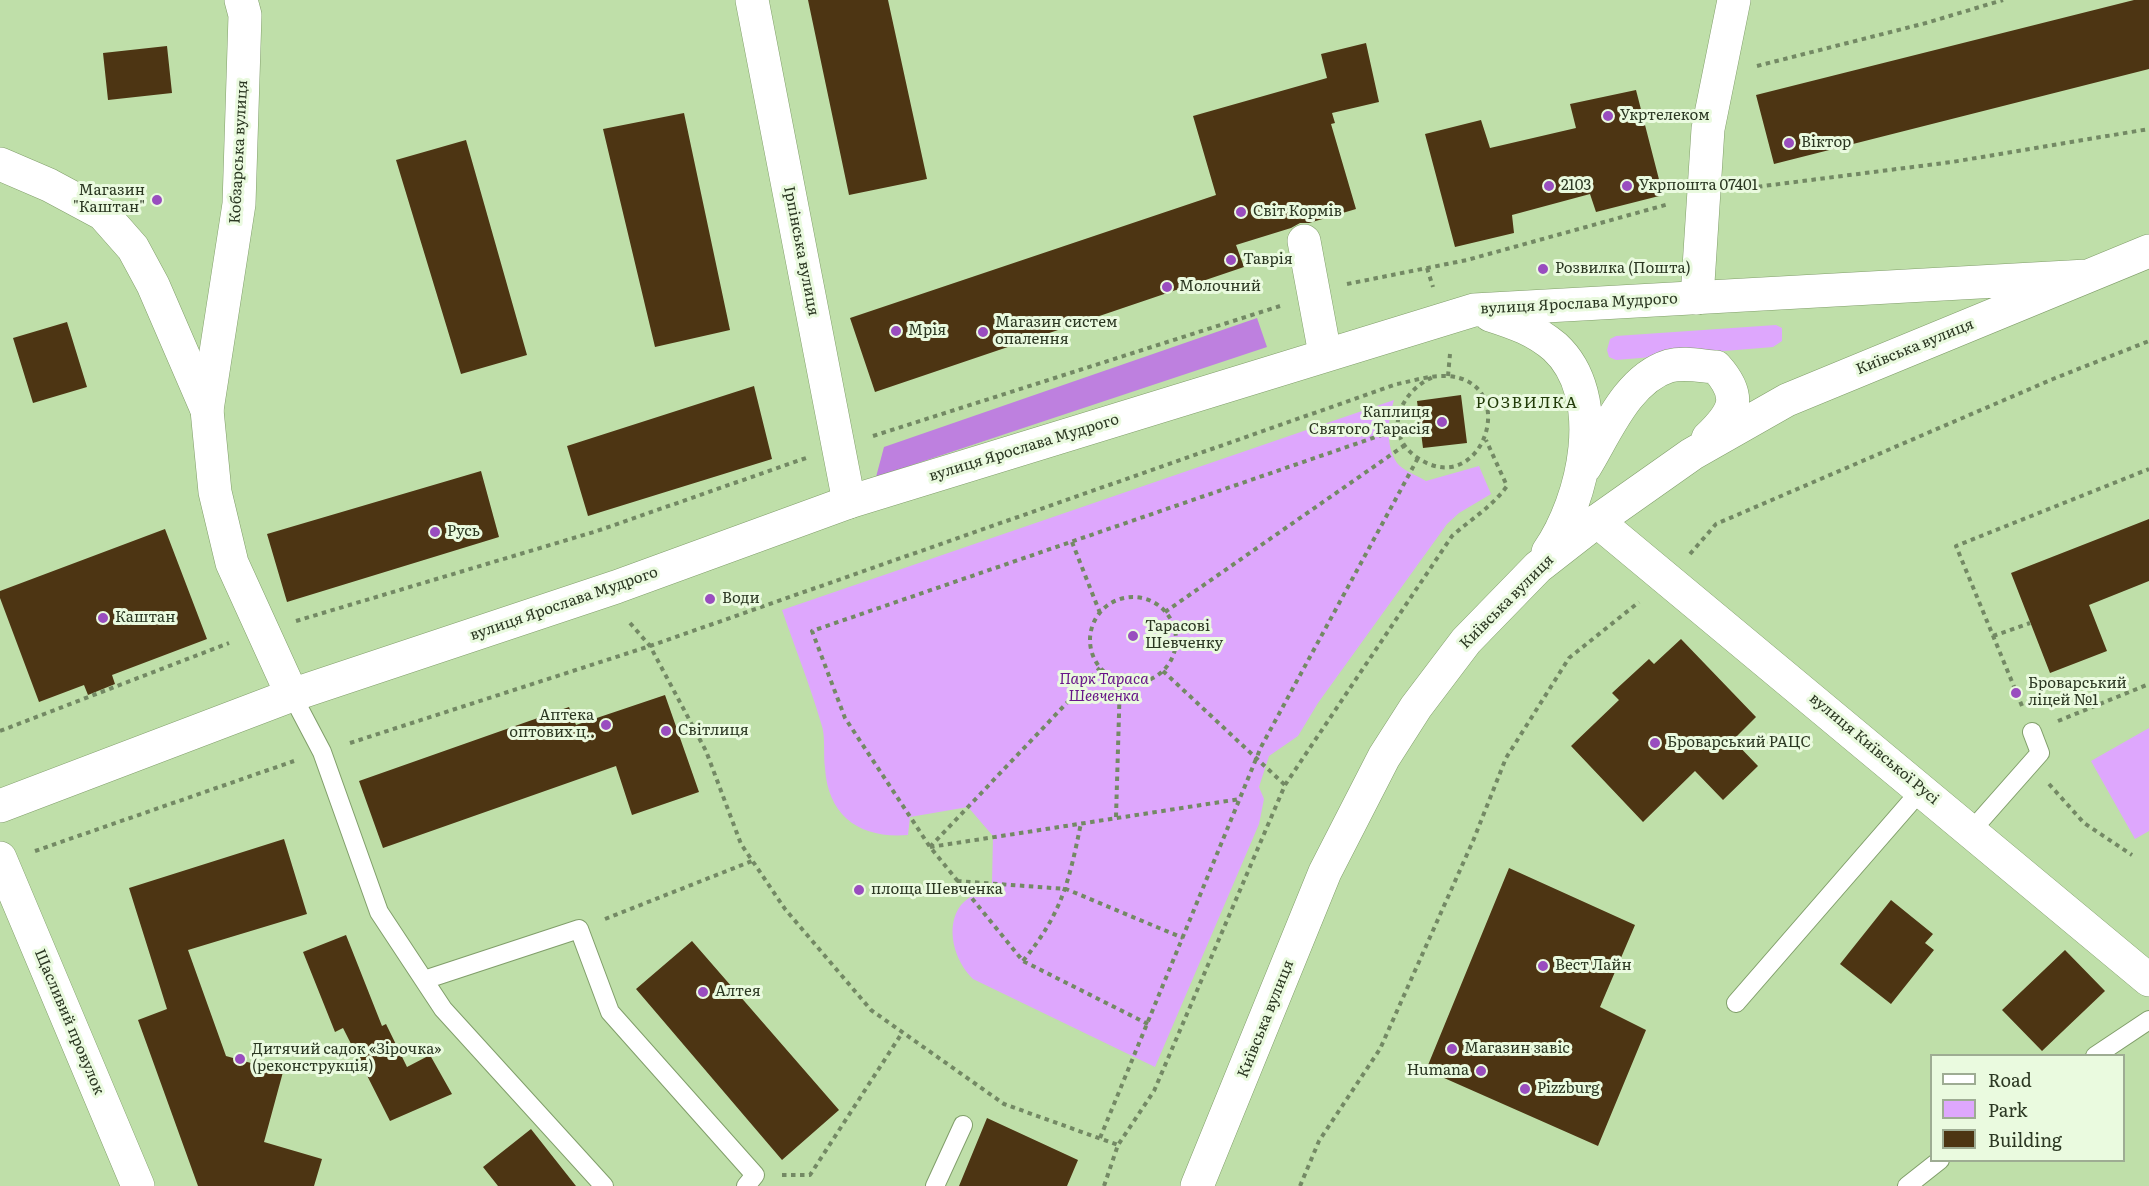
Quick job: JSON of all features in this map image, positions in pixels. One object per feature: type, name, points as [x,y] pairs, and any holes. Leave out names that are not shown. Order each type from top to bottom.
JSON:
[{"type":"main road","name":"Кобзарська вулиця","points":[[207,410],[239,204],[245,15],[241,0]]},
{"type":"main road","name":"Ірпінська вулиця","points":[[752,0],[849,502]]},
{"type":"main road","points":[[1697,298],[1708,129],[1734,0]]},
{"type":"main road","points":[[0,164],[49,185],[103,214],[133,248],[153,285],[207,410],[215,492],[232,563],[292,695]]},
{"type":"main road","points":[[1304,241],[1325,354]]},
{"type":"main road","name":"Київська вулиця","points":[[1197,1186],[1326,872],[1384,757],[1416,708],[1466,641],[1538,567],[1597,521],[1692,454],[1787,400],[2149,251]]},
{"type":"main road","name":"вулиця Ярослава Мудрого","points":[[0,806],[292,695],[616,587],[849,502],[1474,310],[2087,276]]},
{"type":"main road","points":[[1474,310],[1531,328],[1556,348],[1568,363],[1577,384],[1584,413],[1586,440],[1582,472],[1574,504],[1563,530],[1538,567]]},
{"type":"main road","points":[[1582,472],[1635,387],[1670,366],[1690,364],[1716,367],[1730,382],[1733,402],[1727,419],[1692,454]]},
{"type":"main road","name":"вулиця Київської Русі","points":[[1597,521],[1972,830],[2149,980]]},
{"type":"main road","name":"Щасливий провулок","points":[[1,860],[138,1186]]},
{"type":"lane","points":[[292,695],[322,752],[379,912],[443,1009],[604,1186]]},
{"type":"lane","points":[[1972,830],[2040,753],[2032,732]]},
{"type":"lane","points":[[1736,1003],[1922,789]]},
{"type":"lane","points":[[424,980],[579,929],[610,1012],[751,1181]]},
{"type":"lane","points":[[2098,1054],[2149,1020]]},
{"type":"lane","points":[[935,1186],[963,1125]]},
{"type":"lane","points":[[1907,1186],[1939,1162]]},
{"type":"path","points":[[1720,72],[1765,64],[2002,0]]},
{"type":"path","points":[[1704,194],[1952,162],[2149,129]]},
{"type":"path","points":[[1427,268],[1435,296]]},
{"type":"path","points":[[1300,1186],[1319,1141],[1380,1049],[1473,841],[1506,758],[1569,658],[1668,579],[1716,524],[2042,384],[2149,341]]},
{"type":"path","points":[[1448,376],[1450,347]]},
{"type":"path","points":[[1,860],[322,752],[548,681],[1397,384],[1433,377],[1448,376],[1462,379],[1474,387],[1483,398],[1488,412],[1489,426],[1485,440],[1478,452],[1453,466],[1438,467],[1418,458],[1405,446],[1399,429],[1400,408],[1407,394],[1419,383],[1433,377]]},
{"type":"path","points":[[1148,1024],[1023,961],[930,847],[845,718],[812,631],[1399,429]]},
{"type":"path","points":[[1104,1186],[1118,1145],[1154,1091],[1285,785],[1452,536],[1473,517],[1494,504],[1507,486],[1485,440]]},
{"type":"path","points":[[1165,612],[1405,446]]},
{"type":"path","points":[[1100,1138],[1274,720],[1418,458]]},
{"type":"path","points":[[2149,469],[1956,546],[2032,732],[2149,684]]},
{"type":"path","points":[[1072,542],[1100,613]]},
{"type":"path","points":[[1133,597],[1148,599],[1165,612],[1175,631],[1176,645],[1171,660],[1163,671],[1151,679],[1138,683],[1120,680],[1101,668],[1094,657],[1090,643],[1091,629],[1100,613],[1119,599],[1133,597]]},
{"type":"path","points":[[630,623],[650,646],[706,751],[741,844],[784,909],[871,1011],[1004,1104],[1118,1145]]},
{"type":"path","points":[[1993,636],[2030,623]]},
{"type":"path","points":[[930,847],[1101,668]]},
{"type":"path","points":[[1163,671],[1285,785]]},
{"type":"path","points":[[1116,817],[1120,680]]},
{"type":"path","points":[[2033,761],[2054,792],[2084,823],[2132,855]]},
{"type":"path","points":[[930,847],[1240,799]]},
{"type":"path","points":[[1023,961],[1046,932],[1066,889],[1081,822]]},
{"type":"path","points":[[579,929],[752,861]]},
{"type":"path","points":[[957,881],[1066,889],[1183,938]]},
{"type":"path","points":[[751,1181],[810,1175],[902,1033]]},
{"type":"green space","points":[[1776,325],[1782,328],[1782,341],[1773,347],[1616,360],[1609,357],[1607,350],[1610,339],[1616,336]]},
{"type":"green space","name":"Парк Тараса Шевченка","points":[[1394,400],[1390,415],[1389,440],[1393,456],[1399,466],[1426,481],[1479,466],[1491,494],[1459,513],[1447,524],[1318,703],[1298,736],[1269,756],[1259,787],[1264,799],[1259,824],[1155,1067],[973,979],[957,954],[953,923],[961,905],[992,883],[993,836],[968,807],[910,817],[908,835],[876,833],[850,821],[840,812],[828,785],[824,763],[823,728],[782,610]]},
{"type":"green space","points":[[2149,728],[2149,831],[2135,839],[2091,761]]},
{"type":"shaded area","points":[[1257,318],[1267,347],[876,477],[884,447]]},
{"type":"building","points":[[808,0],[888,0],[927,179],[849,195]]},
{"type":"building","points":[[2134,0],[2149,0],[2149,69],[1774,164],[1756,95]]},
{"type":"building","points":[[1366,43],[1379,102],[1332,113],[1335,123],[1331,124],[1356,209],[1309,223],[1300,223],[1291,228],[1236,245],[1244,267],[875,392],[850,318],[1216,195],[1193,116],[1327,78],[1321,54]]},
{"type":"building","points":[[167,46],[172,93],[108,100],[103,53]]},
{"type":"building","points":[[1636,90],[1663,195],[1596,212],[1590,194],[1512,215],[1514,233],[1455,247],[1425,134],[1481,120],[1490,148],[1576,128],[1570,104]]},
{"type":"building","points":[[684,113],[730,330],[655,347],[603,129]]},
{"type":"building","points":[[466,140],[527,355],[461,374],[396,160]]},
{"type":"building","points":[[67,322],[87,387],[33,403],[13,338]]},
{"type":"building","points":[[754,386],[772,459],[588,516],[567,446]]},
{"type":"building","name":"Каплиця Святого Тарасія","points":[[1461,395],[1467,443],[1423,448],[1417,401]]},
{"type":"building","points":[[481,471],[499,537],[287,602],[267,534]]},
{"type":"building","points":[[2149,519],[2149,581],[2089,605],[2107,651],[2050,673],[2011,573]]},
{"type":"building","name":"Каштан","points":[[165,529],[207,639],[112,675],[115,684],[88,695],[84,685],[39,702],[0,598],[0,591]]},
{"type":"building","name":"Броварський РАЦС","points":[[1681,639],[1756,717],[1733,740],[1758,766],[1723,800],[1695,771],[1643,822],[1571,746],[1619,700],[1612,693],[1649,659],[1654,664]]},
{"type":"building","points":[[665,695],[699,792],[632,815],[616,766],[383,848],[359,781],[569,707],[576,725]]},
{"type":"building","points":[[284,839],[307,914],[188,950],[226,1056],[283,1072],[264,1142],[322,1159],[314,1186],[198,1186],[138,1020],[167,1009],[129,888]]},
{"type":"building","name":"Вест Лайн","points":[[1509,868],[1635,925],[1600,1007],[1646,1030],[1598,1146],[1426,1070]]},
{"type":"building","points":[[1891,900],[1933,934],[1925,943],[1934,950],[1891,1004],[1840,964]]},
{"type":"building","points":[[346,935],[382,1026],[386,1024],[407,1067],[430,1055],[452,1094],[390,1121],[343,1028],[335,1032],[303,952]]},
{"type":"building","points":[[692,941],[839,1110],[782,1160],[636,989]]},
{"type":"building","points":[[2065,950],[2105,991],[2042,1051],[2002,1010]]},
{"type":"building","points":[[987,1118],[1078,1160],[1067,1186],[959,1186]]},
{"type":"building","points":[[531,1129],[576,1186],[498,1186],[483,1167]]},
{"type":"place","name":"Укртелеком","points":[[1608,116]]},
{"type":"place","name":"Віктор","points":[[1789,143]]},
{"type":"place","name":"2103","points":[[1549,186]]},
{"type":"place","name":"Укрпошта 07401","points":[[1627,186]]},
{"type":"place","name":"Магазин \"Каштан\"","points":[[157,200]]},
{"type":"place","name":"Світ Кормів","points":[[1241,212]]},
{"type":"place","name":"Таврія","points":[[1231,260]]},
{"type":"place","name":"Розвилка (Пошта)","points":[[1543,269]]},
{"type":"place","name":"Молочний","points":[[1167,287]]},
{"type":"place","name":"Мрія","points":[[896,331]]},
{"type":"place","name":"Магазин систем опалення","points":[[983,332]]},
{"type":"place","name":"Каплиця Святого Тарасія","points":[[1442,422]]},
{"type":"place","name":"Русь","points":[[435,532]]},
{"type":"place","name":"Води","points":[[710,599]]},
{"type":"place","name":"Каштан","points":[[103,618]]},
{"type":"place","name":"Тарасові Шевченку","points":[[1133,636]]},
{"type":"place","name":"Броварський ліцей №1","points":[[2016,693]]},
{"type":"place","name":"Аптека оптових ц‥","points":[[606,725]]},
{"type":"place","name":"Світлиця","points":[[666,731]]},
{"type":"place","name":"Броварський РАЦС","points":[[1655,743]]},
{"type":"place","name":"площа Шевченка","points":[[859,890]]},
{"type":"place","name":"Вест Лайн","points":[[1543,966]]},
{"type":"place","name":"Алтея","points":[[703,992]]},
{"type":"place","name":"Магазин завіс","points":[[1452,1049]]},
{"type":"place","name":"Дитячий садок «Зірочка» (реконструкція)","points":[[240,1059]]},
{"type":"place","name":"Humana","points":[[1481,1071]]},
{"type":"place","name":"Pizzburg","points":[[1525,1089]]},
{"type":"district","name":"РОЗВИЛКА","points":[[1527,403]]}]
